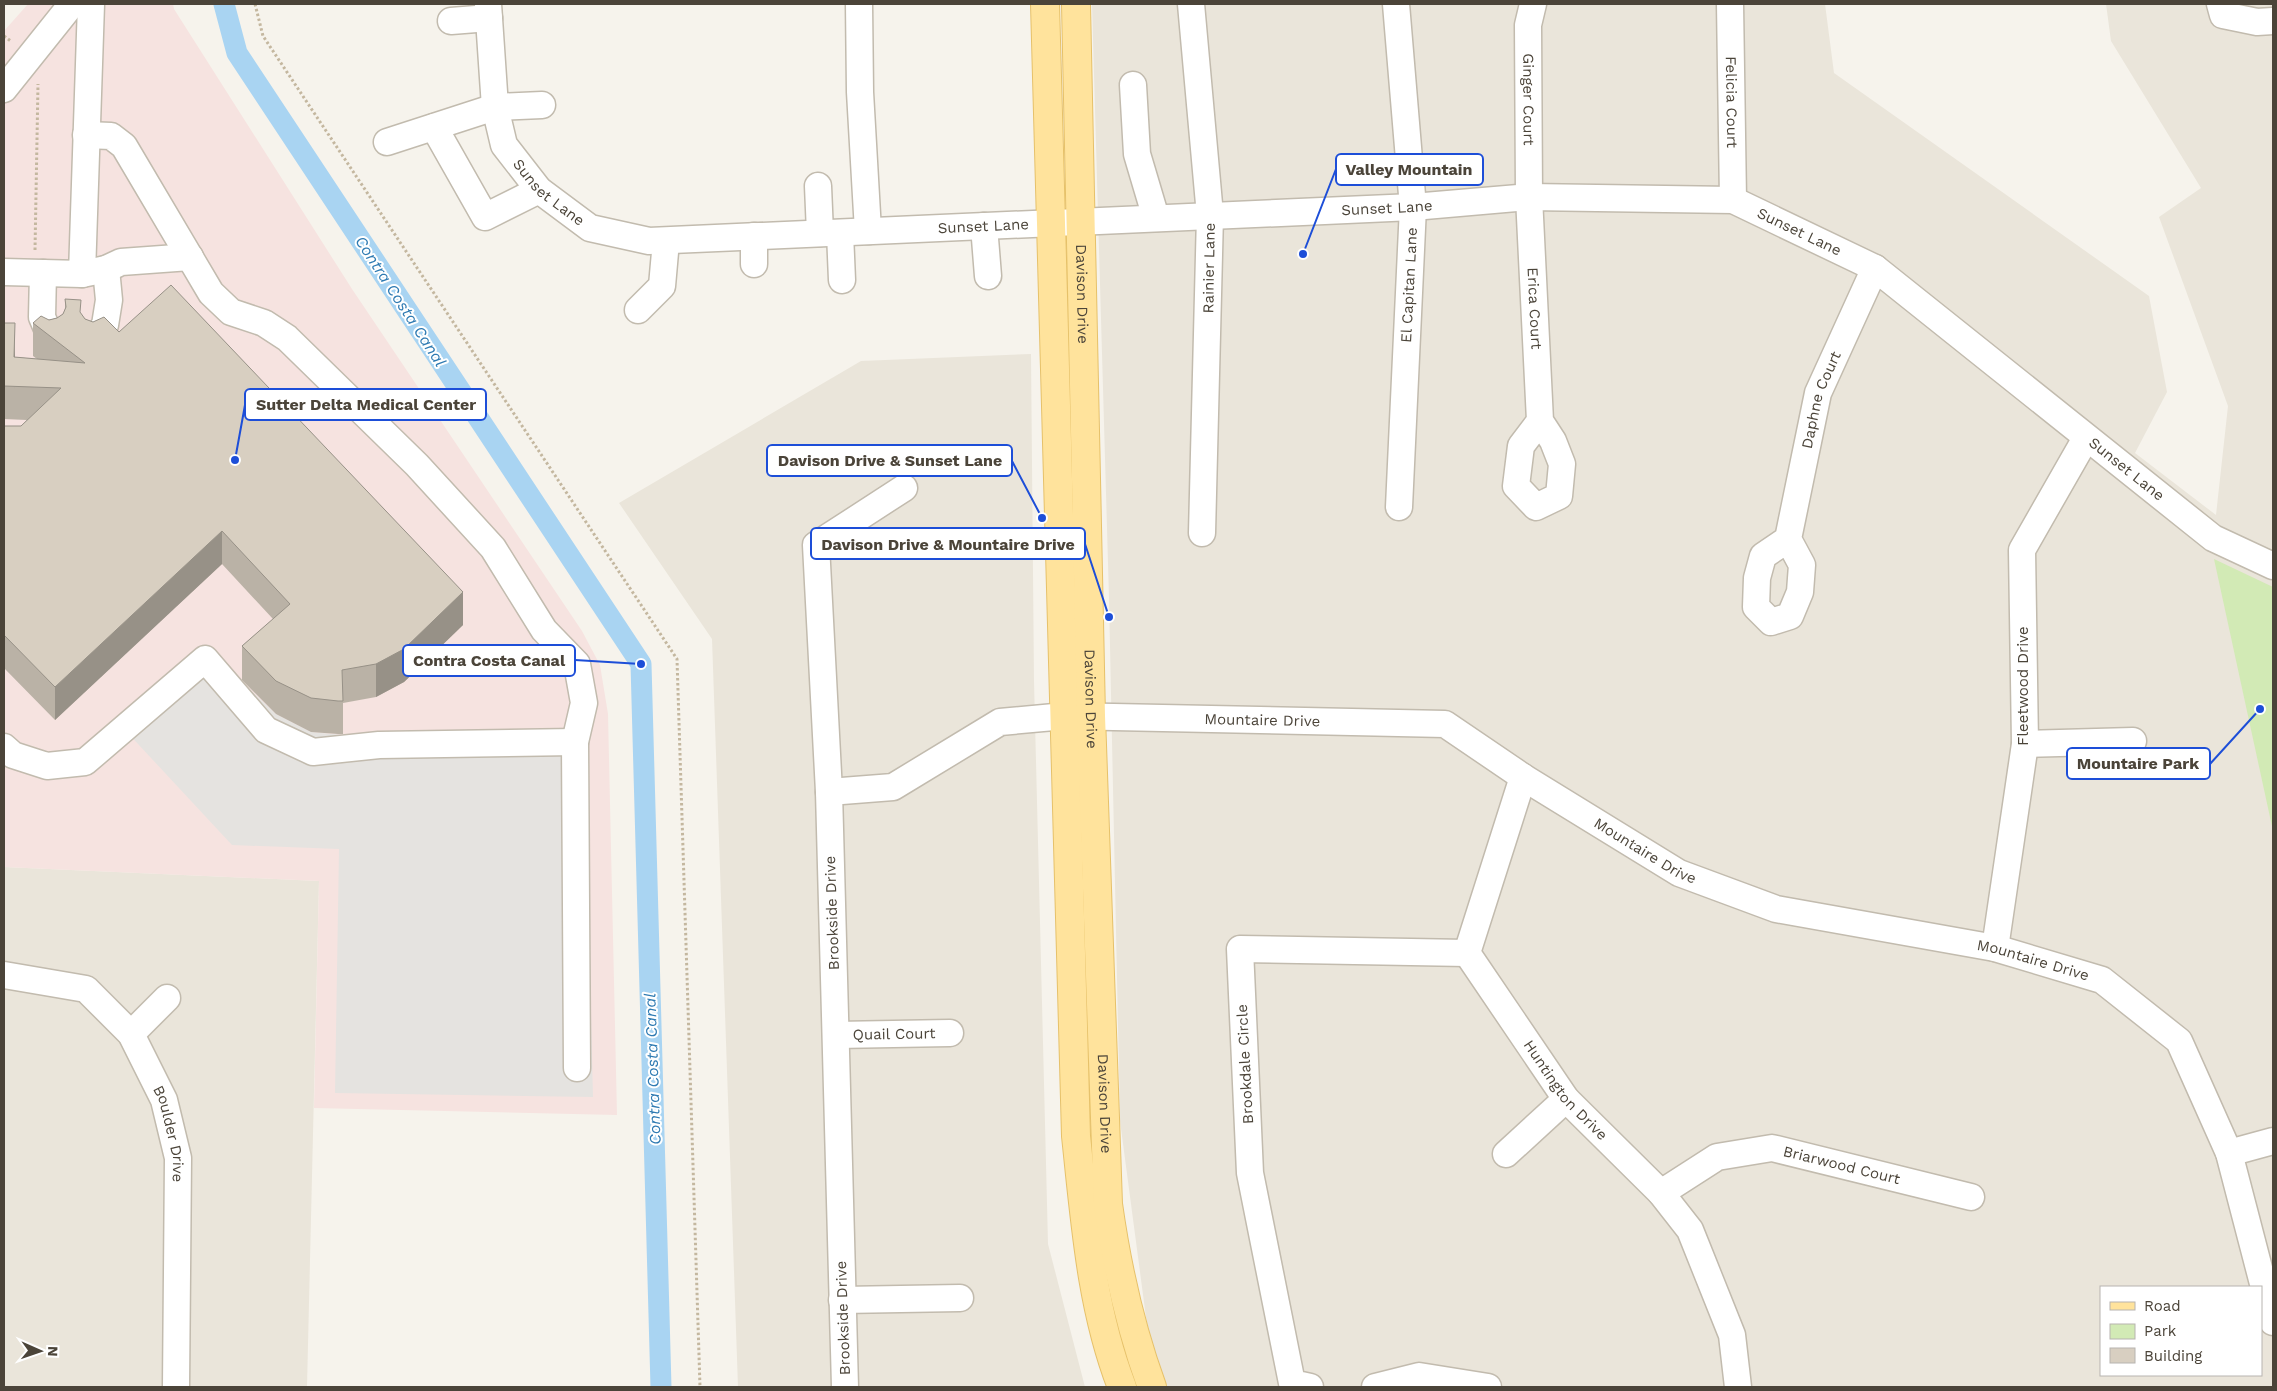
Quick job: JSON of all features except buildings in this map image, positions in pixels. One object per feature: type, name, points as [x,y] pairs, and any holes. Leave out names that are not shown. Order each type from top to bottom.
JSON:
[{"type":"main road","name":"Davison Drive","points":[[1045,4],[1076,1136],[1091,1264],[1111,1358],[1122,1387]]},
{"type":"main road","name":"Davison Drive","points":[[1076,4],[1091,716],[1108,1204],[1116,1257],[1135,1339],[1152,1387]]},
{"type":"street","points":[[4,89],[72,4]]},
{"type":"street","points":[[90,4],[86,135],[94,271],[109,300],[105,325],[94,340]]},
{"type":"street","points":[[859,4],[860,92],[868,231]]},
{"type":"street","name":"Rainier Lane","points":[[1191,4],[1210,215],[1202,532]]},
{"type":"street","name":"El Capitan Lane","points":[[1396,4],[1413,207],[1398,508]]},
{"type":"street","name":"Ginger Court","points":[[1529,197],[1528,25],[1533,4]]},
{"type":"street","name":"Felicia Court","points":[[1730,4],[1733,200]]},
{"type":"street","points":[[2220,4],[2224,15],[2258,22],[2273,21]]},
{"type":"street","points":[[451,21],[489,11]]},
{"type":"street","name":"Sunset Lane","points":[[489,11],[495,107],[504,145],[539,190],[590,228],[648,241],[1413,207],[1529,197],[1733,200],[1875,268],[2213,538],[2273,566]]},
{"type":"street","points":[[1133,85],[1137,154],[1156,218]]},
{"type":"street","points":[[388,142],[495,107],[542,105]]},
{"type":"street","points":[[434,127],[485,217],[539,190]]},
{"type":"street","points":[[86,135],[111,136],[124,146],[211,293],[231,312],[264,323],[286,338],[417,466],[493,548],[544,630],[577,664],[584,703],[575,742],[577,1068]]},
{"type":"street","points":[[818,186],[842,280]]},
{"type":"street","name":"Erica Court","points":[[1529,197],[1540,421]]},
{"type":"street","points":[[984,226],[988,276]]},
{"type":"street","points":[[754,236],[754,264]]},
{"type":"street","points":[[638,310],[662,286],[666,241]]},
{"type":"street","points":[[4,272],[94,271],[121,262],[190,257]]},
{"type":"street","name":"Daphne Court","points":[[1788,539],[1818,393],[1875,268]]},
{"type":"street","points":[[36,273],[42,318],[51,338]]},
{"type":"street","name":"Fleetwood Drive","points":[[1995,948],[2024,744],[2022,550],[2086,438]]},
{"type":"street","name":"Brookside Drive","points":[[845,1387],[829,792],[816,545],[904,488]]},
{"type":"street","points":[[4,747],[13,755],[47,766],[85,762],[205,659],[266,730],[313,752],[379,744],[575,742]]},
{"type":"street","name":"Mountaire Drive","points":[[829,792],[893,788],[1000,722],[1064,716],[1091,716],[1446,724],[1523,776],[1679,874],[1767,906],[1995,948],[2102,980],[2178,1041],[2229,1153],[2273,1322]]},
{"type":"street","points":[[2024,744],[2133,741]]},
{"type":"street","points":[[1467,953],[1523,776]]},
{"type":"street","name":"Brookdale Circle","points":[[1310,1387],[1292,1383],[1250,1174],[1240,949],[1467,953]]},
{"type":"street","name":"Huntington Drive","points":[[1467,953],[1566,1099],[1661,1193],[1690,1230],[1732,1335],[1738,1387]]},
{"type":"street","name":"Boulder Drive","points":[[4,975],[86,989],[131,1034],[164,1100],[178,1158],[176,1387]]},
{"type":"street","points":[[131,1034],[167,998]]},
{"type":"street","name":"Quail Court","points":[[836,1034],[950,1033]]},
{"type":"street","points":[[1506,1154],[1566,1099]]},
{"type":"street","points":[[2229,1153],[2273,1141]]},
{"type":"street","name":"Briarwood Court","points":[[1661,1193],[1717,1157],[1772,1148],[1971,1197]]},
{"type":"street","points":[[842,1300],[960,1298]]},
{"type":"street","points":[[1375,1387],[1419,1376],[1488,1387]]},
{"type":"path","points":[[4,36],[38,65],[34,260],[36,273]]},
{"type":"shaded area","points":[[28,4],[173,4],[174,9],[352,289],[582,631],[600,665],[608,714],[617,1115],[314,1108],[319,881],[4,867],[4,31]]},
{"type":"shaded area","points":[[1092,4],[1825,4],[1834,73],[2149,296],[2167,392],[2135,453],[2216,515],[2228,406],[2159,217],[2201,188],[2111,41],[2106,4],[2273,4],[2273,1387],[1164,1387],[1151,1355],[1120,1121],[1109,598]]},
{"type":"shaded area","points":[[1031,354],[1034,681],[1048,1244],[1085,1387],[738,1387],[712,639],[619,503],[861,361]]},
{"type":"shaded area","points":[[205,659],[241,681],[276,714],[311,732],[343,735],[575,742],[584,739],[593,1097],[335,1093],[339,849],[232,845],[125,730]]},
{"type":"shaded area","points":[[4,867],[319,881],[307,1387],[4,1387]]},
{"type":"green space","points":[[2214,559],[2273,587],[2273,831]]},
{"type":"waterway","name":"Contra Costa Canal","points":[[224,4],[237,53],[641,664],[661,1387]]},
{"type":"place","name":"Valley Mountain","points":[[1303,254]]},
{"type":"place","name":"Sutter Delta Medical Center","points":[[235,460]]},
{"type":"place","name":"Davison Drive & Sunset Lane","points":[[1042,518]]},
{"type":"place","name":"Davison Drive & Mountaire Drive","points":[[1109,617]]},
{"type":"place","name":"Contra Costa Canal","points":[[641,664]]},
{"type":"place","name":"Mountaire Park","points":[[2260,709]]}]
